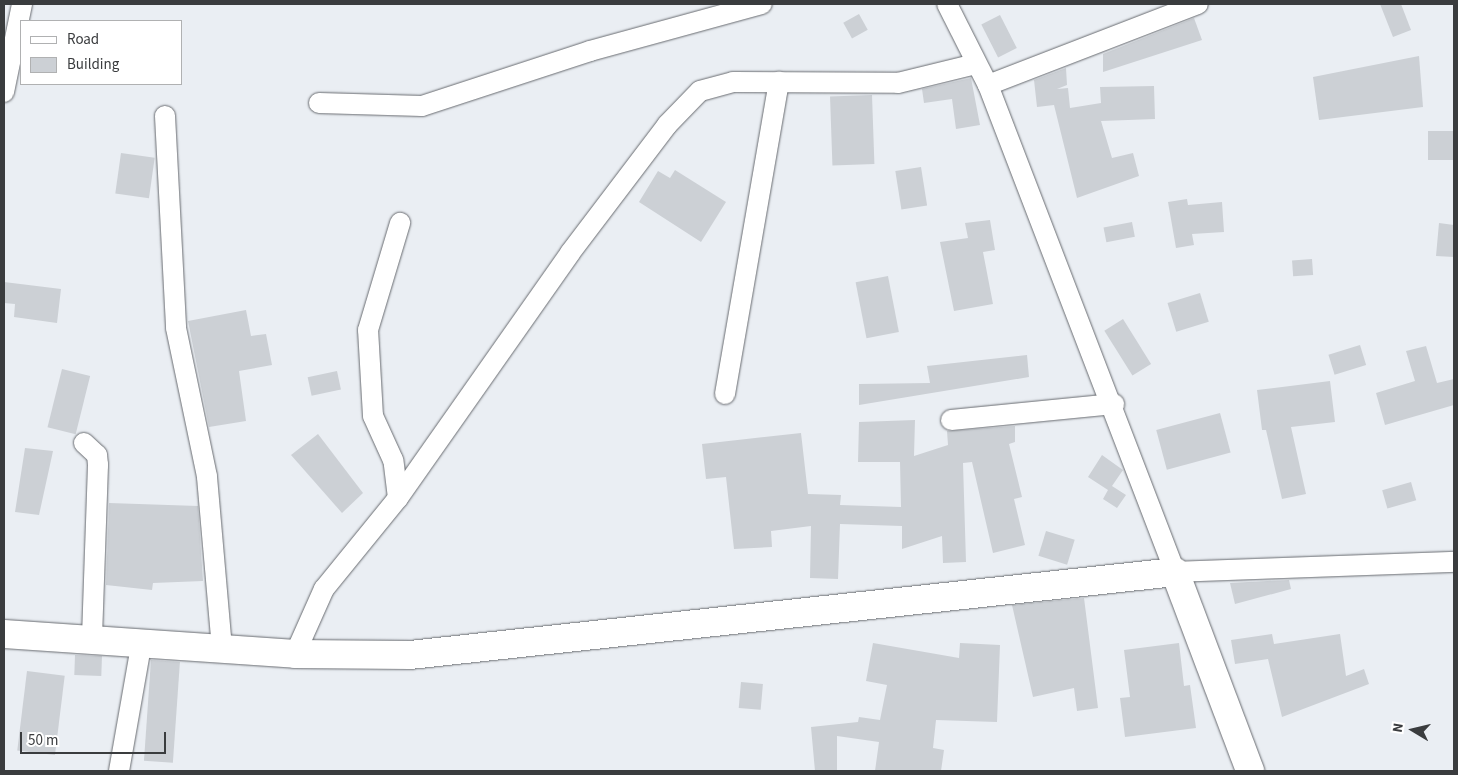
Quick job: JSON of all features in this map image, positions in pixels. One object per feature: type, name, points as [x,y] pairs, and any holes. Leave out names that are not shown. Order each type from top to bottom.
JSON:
[{"type":"main road","points":[[4,634],[141,646],[295,654],[410,655],[1175,572],[1250,771]]},
{"type":"street","points":[[4,92],[22,4]]},
{"type":"street","points":[[319,104],[422,106],[590,51],[762,4]]},
{"type":"street","points":[[947,4],[988,85],[1114,404],[1175,572],[1454,562]]},
{"type":"street","points":[[988,85],[1198,4]]},
{"type":"street","points":[[295,654],[324,589],[398,498],[507,337],[674,118],[700,91],[716,83],[905,82],[976,64]]},
{"type":"street","points":[[725,394],[779,82]]},
{"type":"street","points":[[165,116],[176,328],[207,477],[222,650]]},
{"type":"street","points":[[398,498],[393,460],[373,416],[368,330],[400,223]]},
{"type":"street","points":[[951,420],[1114,404]]},
{"type":"street","points":[[84,443],[97,455],[98,465],[92,641]]},
{"type":"street","points":[[393,460],[427,456]]},
{"type":"street","points":[[119,771],[141,646]]},
{"type":"building","points":[[1380,4],[1401,4],[1411,30],[1393,37]]},
{"type":"building","points":[[859,14],[868,30],[852,38],[843,23]]},
{"type":"building","points":[[1000,15],[1017,48],[998,58],[981,25]]},
{"type":"building","points":[[1194,18],[1202,40],[1103,72],[1103,54]]},
{"type":"building","points":[[1419,56],[1423,107],[1319,120],[1313,77]]},
{"type":"building","points":[[1066,68],[1067,85],[1057,89],[1068,88],[1070,108],[1101,103],[1100,87],[1154,86],[1155,119],[1101,121],[1112,158],[1133,153],[1139,176],[1077,198],[1054,105],[1037,107],[1034,80]]},
{"type":"building","points":[[971,78],[980,125],[956,129],[952,99],[924,103],[922,89]]},
{"type":"building","points":[[872,95],[874,164],[832,165],[830,96]]},
{"type":"building","points":[[1428,131],[1454,131],[1454,160],[1428,160]]},
{"type":"building","points":[[121,153],[155,158],[149,198],[115,194]]},
{"type":"building","points":[[921,167],[927,206],[901,210],[895,171]]},
{"type":"building","points":[[675,170],[726,202],[701,242],[639,202],[658,171],[670,178]]},
{"type":"building","points":[[1187,199],[1188,205],[1222,202],[1224,232],[1192,234],[1194,245],[1176,248],[1168,202]]},
{"type":"building","points":[[990,220],[995,250],[983,252],[993,304],[954,311],[940,242],[968,238],[965,223]]},
{"type":"building","points":[[1132,222],[1135,237],[1106,242],[1104,228]]},
{"type":"building","points":[[1439,223],[1454,225],[1454,257],[1436,256]]},
{"type":"building","points":[[1312,259],[1313,275],[1293,276],[1292,260]]},
{"type":"building","points":[[888,276],[899,332],[866,338],[856,282]]},
{"type":"building","points":[[4,282],[61,289],[57,323],[14,317],[15,304],[4,303]]},
{"type":"building","points":[[1200,293],[1209,322],[1176,332],[1167,303]]},
{"type":"building","points":[[246,310],[251,336],[266,334],[272,365],[239,371],[246,421],[209,427],[188,321]]},
{"type":"building","points":[[1123,319],[1151,364],[1132,376],[1104,331]]},
{"type":"building","points":[[1360,345],[1366,365],[1335,375],[1328,355]]},
{"type":"building","points":[[1426,346],[1437,383],[1454,379],[1454,405],[1385,425],[1376,393],[1415,381],[1406,351]]},
{"type":"building","points":[[1027,355],[1029,377],[859,405],[859,384],[930,383],[927,366]]},
{"type":"building","points":[[62,369],[90,376],[76,434],[47,427]]},
{"type":"building","points":[[337,371],[341,390],[312,396],[308,377]]},
{"type":"building","points":[[1330,381],[1335,422],[1291,427],[1306,494],[1282,499],[1266,430],[1262,430],[1257,390]]},
{"type":"building","points":[[1220,413],[1231,453],[1167,470],[1156,430]]},
{"type":"building","points":[[915,420],[914,456],[948,445],[947,431],[1015,426],[1015,442],[1009,444],[1022,497],[1014,499],[1025,545],[993,553],[972,462],[963,463],[966,562],[943,563],[942,536],[902,549],[902,526],[840,524],[838,579],[810,578],[811,526],[771,531],[772,547],[734,549],[726,477],[706,479],[702,444],[801,433],[808,494],[841,495],[840,505],[901,507],[900,462],[858,462],[859,422]]},
{"type":"building","points":[[318,434],[363,493],[342,513],[291,455]]},
{"type":"building","points":[[25,448],[53,451],[39,515],[15,512]]},
{"type":"building","points":[[1102,455],[1123,470],[1112,486],[1126,495],[1117,508],[1103,499],[1108,490],[1088,477]]},
{"type":"building","points":[[1411,482],[1416,500],[1387,509],[1382,490]]},
{"type":"building","points":[[109,503],[198,506],[203,581],[153,583],[152,590],[106,585]]},
{"type":"building","points":[[1046,531],[1075,540],[1067,565],[1038,556]]},
{"type":"building","points":[[1289,580],[1291,589],[1235,604],[1230,583]]},
{"type":"building","points":[[1084,598],[1098,708],[1077,711],[1074,688],[1033,697],[1012,605]]},
{"type":"building","points":[[1272,634],[1274,644],[1340,634],[1346,676],[1364,669],[1369,684],[1282,717],[1268,659],[1235,664],[1231,640]]},
{"type":"building","points":[[873,643],[959,658],[960,643],[1000,645],[997,722],[936,720],[933,748],[944,750],[941,771],[875,771],[879,742],[837,736],[837,770],[815,771],[811,727],[858,722],[859,717],[880,720],[887,685],[866,681]]},
{"type":"building","points":[[1179,643],[1184,686],[1190,685],[1196,728],[1125,737],[1120,698],[1130,697],[1124,650]]},
{"type":"building","points":[[75,655],[102,656],[101,676],[74,675]]},
{"type":"building","points":[[151,660],[180,662],[173,763],[144,761]]},
{"type":"building","points":[[27,671],[65,676],[55,755],[17,750]]},
{"type":"building","points":[[741,682],[763,684],[761,710],[739,708]]}]
